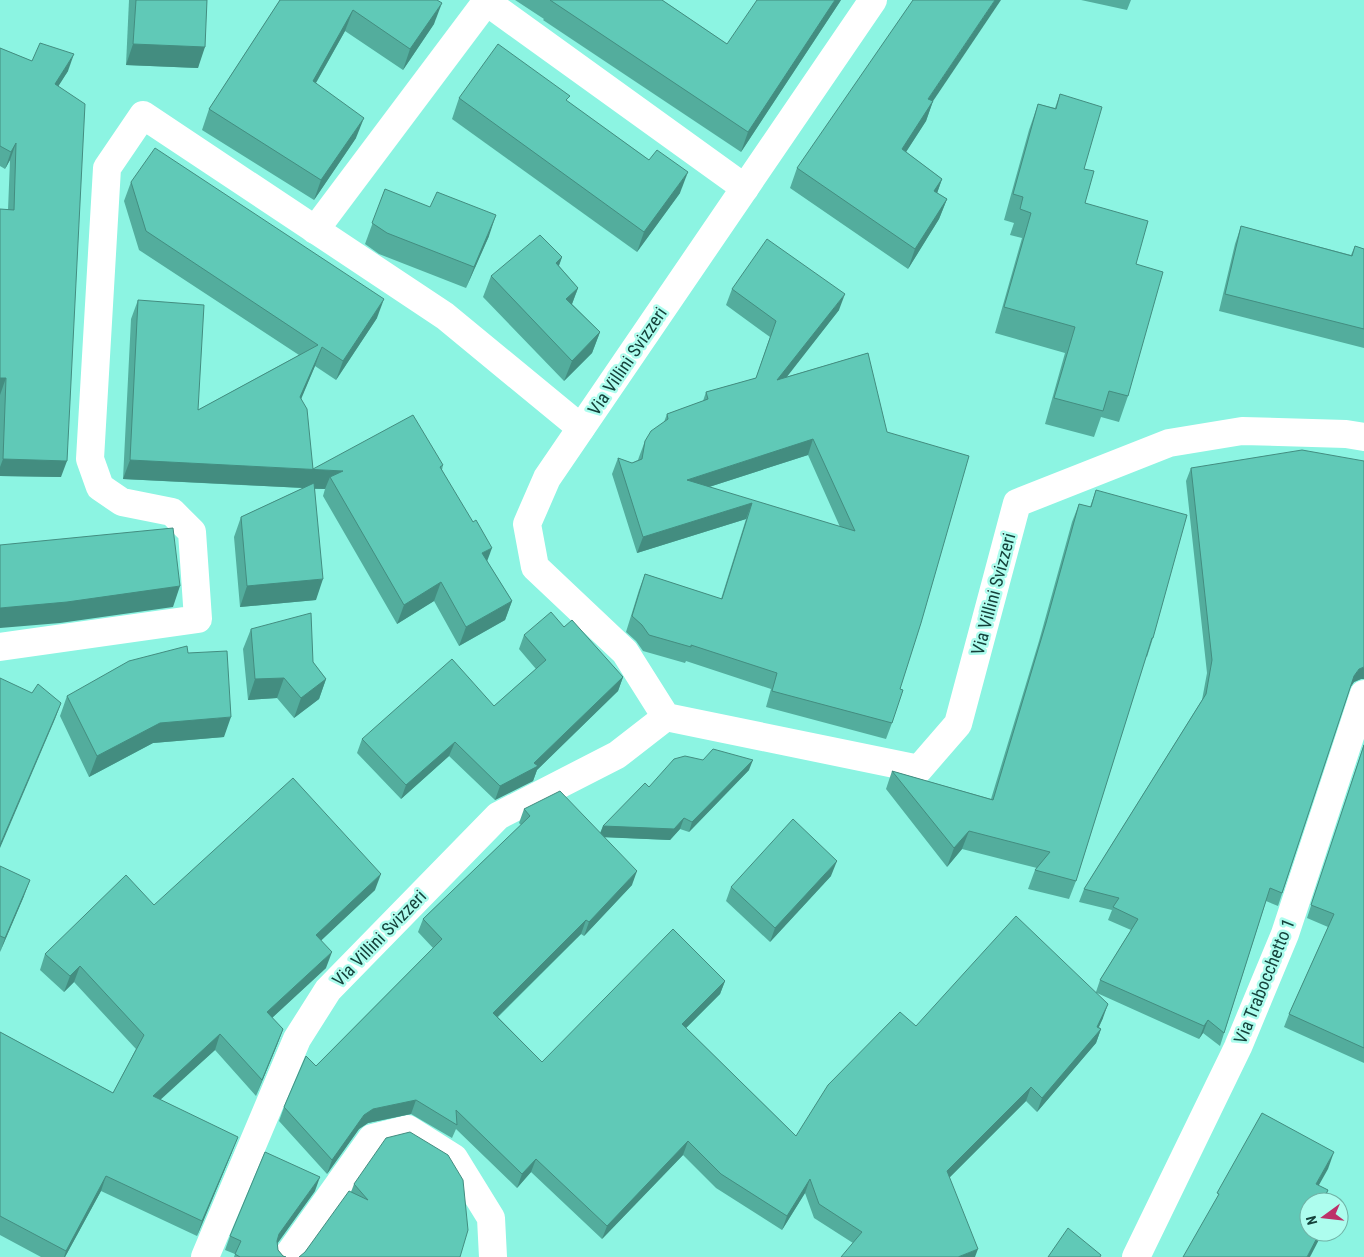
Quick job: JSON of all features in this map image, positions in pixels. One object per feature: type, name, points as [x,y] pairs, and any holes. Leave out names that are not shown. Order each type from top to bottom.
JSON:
[{"type":"street","name":"Via Villini Svizzeri","points":[[872,0],[547,478],[527,524],[535,567],[625,652],[666,717],[919,770],[958,724],[1017,503],[1169,444],[1242,431],[1346,434],[1364,437]]},
{"type":"street","points":[[315,230],[485,1],[745,188]]},
{"type":"street","points":[[0,647],[198,620],[192,532],[172,512],[122,502],[100,487],[90,459],[107,168],[143,115],[445,316],[581,428]]},
{"type":"street","name":"Via Trabocchetto 1","points":[[1136,1257],[1238,1047],[1285,934],[1364,694]]},
{"type":"street","name":"Via Villini Svizzeri","points":[[205,1257],[297,1039],[328,990],[498,816],[616,755],[666,717]]},
{"type":"street","points":[[288,1257],[372,1138],[408,1130],[454,1158],[491,1218],[493,1257]]},
{"type":"building","points":[[136,0],[207,0],[205,47],[133,44]]},
{"type":"building","points":[[280,0],[437,0],[442,3],[410,49],[353,10],[313,81],[364,118],[321,180],[209,109]]},
{"type":"building","points":[[550,0],[662,0],[727,44],[757,0],[835,0],[748,132]]},
{"type":"building","points":[[913,0],[995,0],[928,99],[933,101],[902,149],[942,179],[934,191],[947,199],[915,249],[797,168]]},
{"type":"building","points":[[40,43],[74,54],[55,84],[85,104],[67,461],[3,459],[6,378],[0,378],[0,209],[14,210],[16,143],[11,152],[0,146],[0,48],[32,61]]},
{"type":"building","points":[[498,44],[570,96],[566,100],[649,160],[657,150],[688,172],[644,232],[459,98]]},
{"type":"building","points":[[1060,94],[1102,107],[1084,169],[1094,171],[1085,203],[1148,221],[1136,264],[1163,272],[1128,396],[1109,391],[1103,411],[1054,398],[1075,327],[1004,307],[1031,213],[1020,209],[1023,197],[1013,194],[1038,104],[1056,109]]},
{"type":"building","points":[[155,148],[384,299],[343,361],[322,347],[300,397],[307,409],[313,469],[413,415],[443,465],[440,467],[473,522],[476,520],[492,548],[482,553],[512,601],[466,627],[441,582],[404,605],[330,477],[343,471],[130,460],[138,300],[204,305],[198,410],[318,345],[146,231],[131,182]]},
{"type":"building","points":[[385,189],[430,207],[437,192],[496,215],[474,267],[387,233],[372,223]]},
{"type":"building","points":[[1241,226],[1352,256],[1355,246],[1364,249],[1364,329],[1225,294]]},
{"type":"building","points":[[540,235],[562,257],[556,263],[578,288],[566,299],[600,332],[572,361],[491,276]]},
{"type":"building","points":[[767,239],[845,294],[777,380],[868,353],[887,432],[969,456],[900,689],[903,690],[892,723],[772,691],[777,673],[691,645],[691,647],[649,635],[632,616],[645,574],[722,599],[752,503],[643,537],[618,458],[632,463],[642,459],[645,441],[651,431],[668,419],[667,414],[708,399],[706,392],[756,378],[776,321],[732,289]],"holes":[[[813,439],[855,531],[687,480]]]},
{"type":"building","points":[[1302,450],[1364,461],[1364,667],[1359,669],[1354,676],[1282,893],[1270,888],[1224,1033],[1208,1020],[1204,1026],[1100,980],[1138,919],[1113,907],[1119,898],[1084,889],[1206,694],[1212,660],[1191,468]]},
{"type":"building","points":[[314,483],[323,579],[247,586],[241,517]]},
{"type":"building","points":[[1096,490],[1187,515],[1153,638],[1076,881],[1035,870],[1050,852],[969,831],[954,848],[892,771],[993,800],[1046,623],[1079,504],[1091,507]]},
{"type":"building","points":[[173,528],[180,586],[67,602],[0,608],[0,545]]},
{"type":"building","points":[[551,612],[564,627],[572,620],[623,677],[534,763],[538,766],[500,786],[455,742],[406,785],[362,739],[452,659],[494,706],[546,660],[524,635]]},
{"type":"building","points":[[311,613],[313,662],[326,679],[301,698],[284,678],[255,679],[251,629]]},
{"type":"building","points":[[187,646],[188,653],[227,651],[231,717],[160,723],[97,756],[67,696],[129,661]]},
{"type":"building","points":[[0,678],[32,693],[38,684],[61,703],[0,845]]},
{"type":"building","points":[[1364,745],[1364,1048],[1289,1014],[1334,914],[1311,905]]},
{"type":"building","points":[[713,749],[753,760],[692,822],[684,818],[674,829],[603,826],[645,783],[649,787],[674,759],[685,756],[703,760]]},
{"type":"building","points":[[293,778],[381,874],[316,935],[332,952],[267,1012],[283,1029],[262,1080],[220,1034],[153,1096],[238,1137],[202,1221],[106,1176],[66,1251],[0,1216],[0,1032],[113,1093],[144,1035],[80,966],[70,976],[45,954],[126,875],[154,905]]},
{"type":"building","points":[[560,791],[637,871],[589,922],[586,920],[493,1013],[542,1062],[673,929],[725,981],[682,1024],[796,1136],[828,1085],[900,1012],[916,1026],[1016,916],[1108,1004],[1097,1027],[1101,1029],[1042,1098],[1031,1087],[947,1171],[978,1249],[958,1257],[841,1257],[862,1232],[819,1204],[810,1179],[787,1216],[721,1174],[688,1141],[607,1226],[536,1159],[522,1174],[456,1110],[457,1125],[416,1100],[373,1109],[364,1115],[332,1160],[284,1107],[306,1056],[316,1066],[442,939],[423,919],[530,816],[524,809]]},
{"type":"building","points":[[793,819],[837,861],[775,928],[731,887]]},
{"type":"building","points":[[0,866],[30,880],[5,938],[0,936]]},
{"type":"building","points":[[1262,1113],[1334,1152],[1316,1184],[1328,1190],[1327,1192],[1299,1192],[1299,1242],[1315,1242],[1307,1257],[1183,1257],[1219,1194],[1217,1193]]},
{"type":"building","points":[[410,1132],[448,1155],[463,1180],[468,1230],[460,1257],[299,1257],[305,1252],[349,1191],[368,1200],[354,1184],[386,1138]]},
{"type":"building","points":[[265,1152],[320,1177],[279,1234],[277,1241],[278,1250],[286,1257],[240,1257],[235,1254],[241,1241],[230,1236]]},
{"type":"building","points":[[1068,1228],[1101,1255],[1100,1257],[1048,1257]]}]
